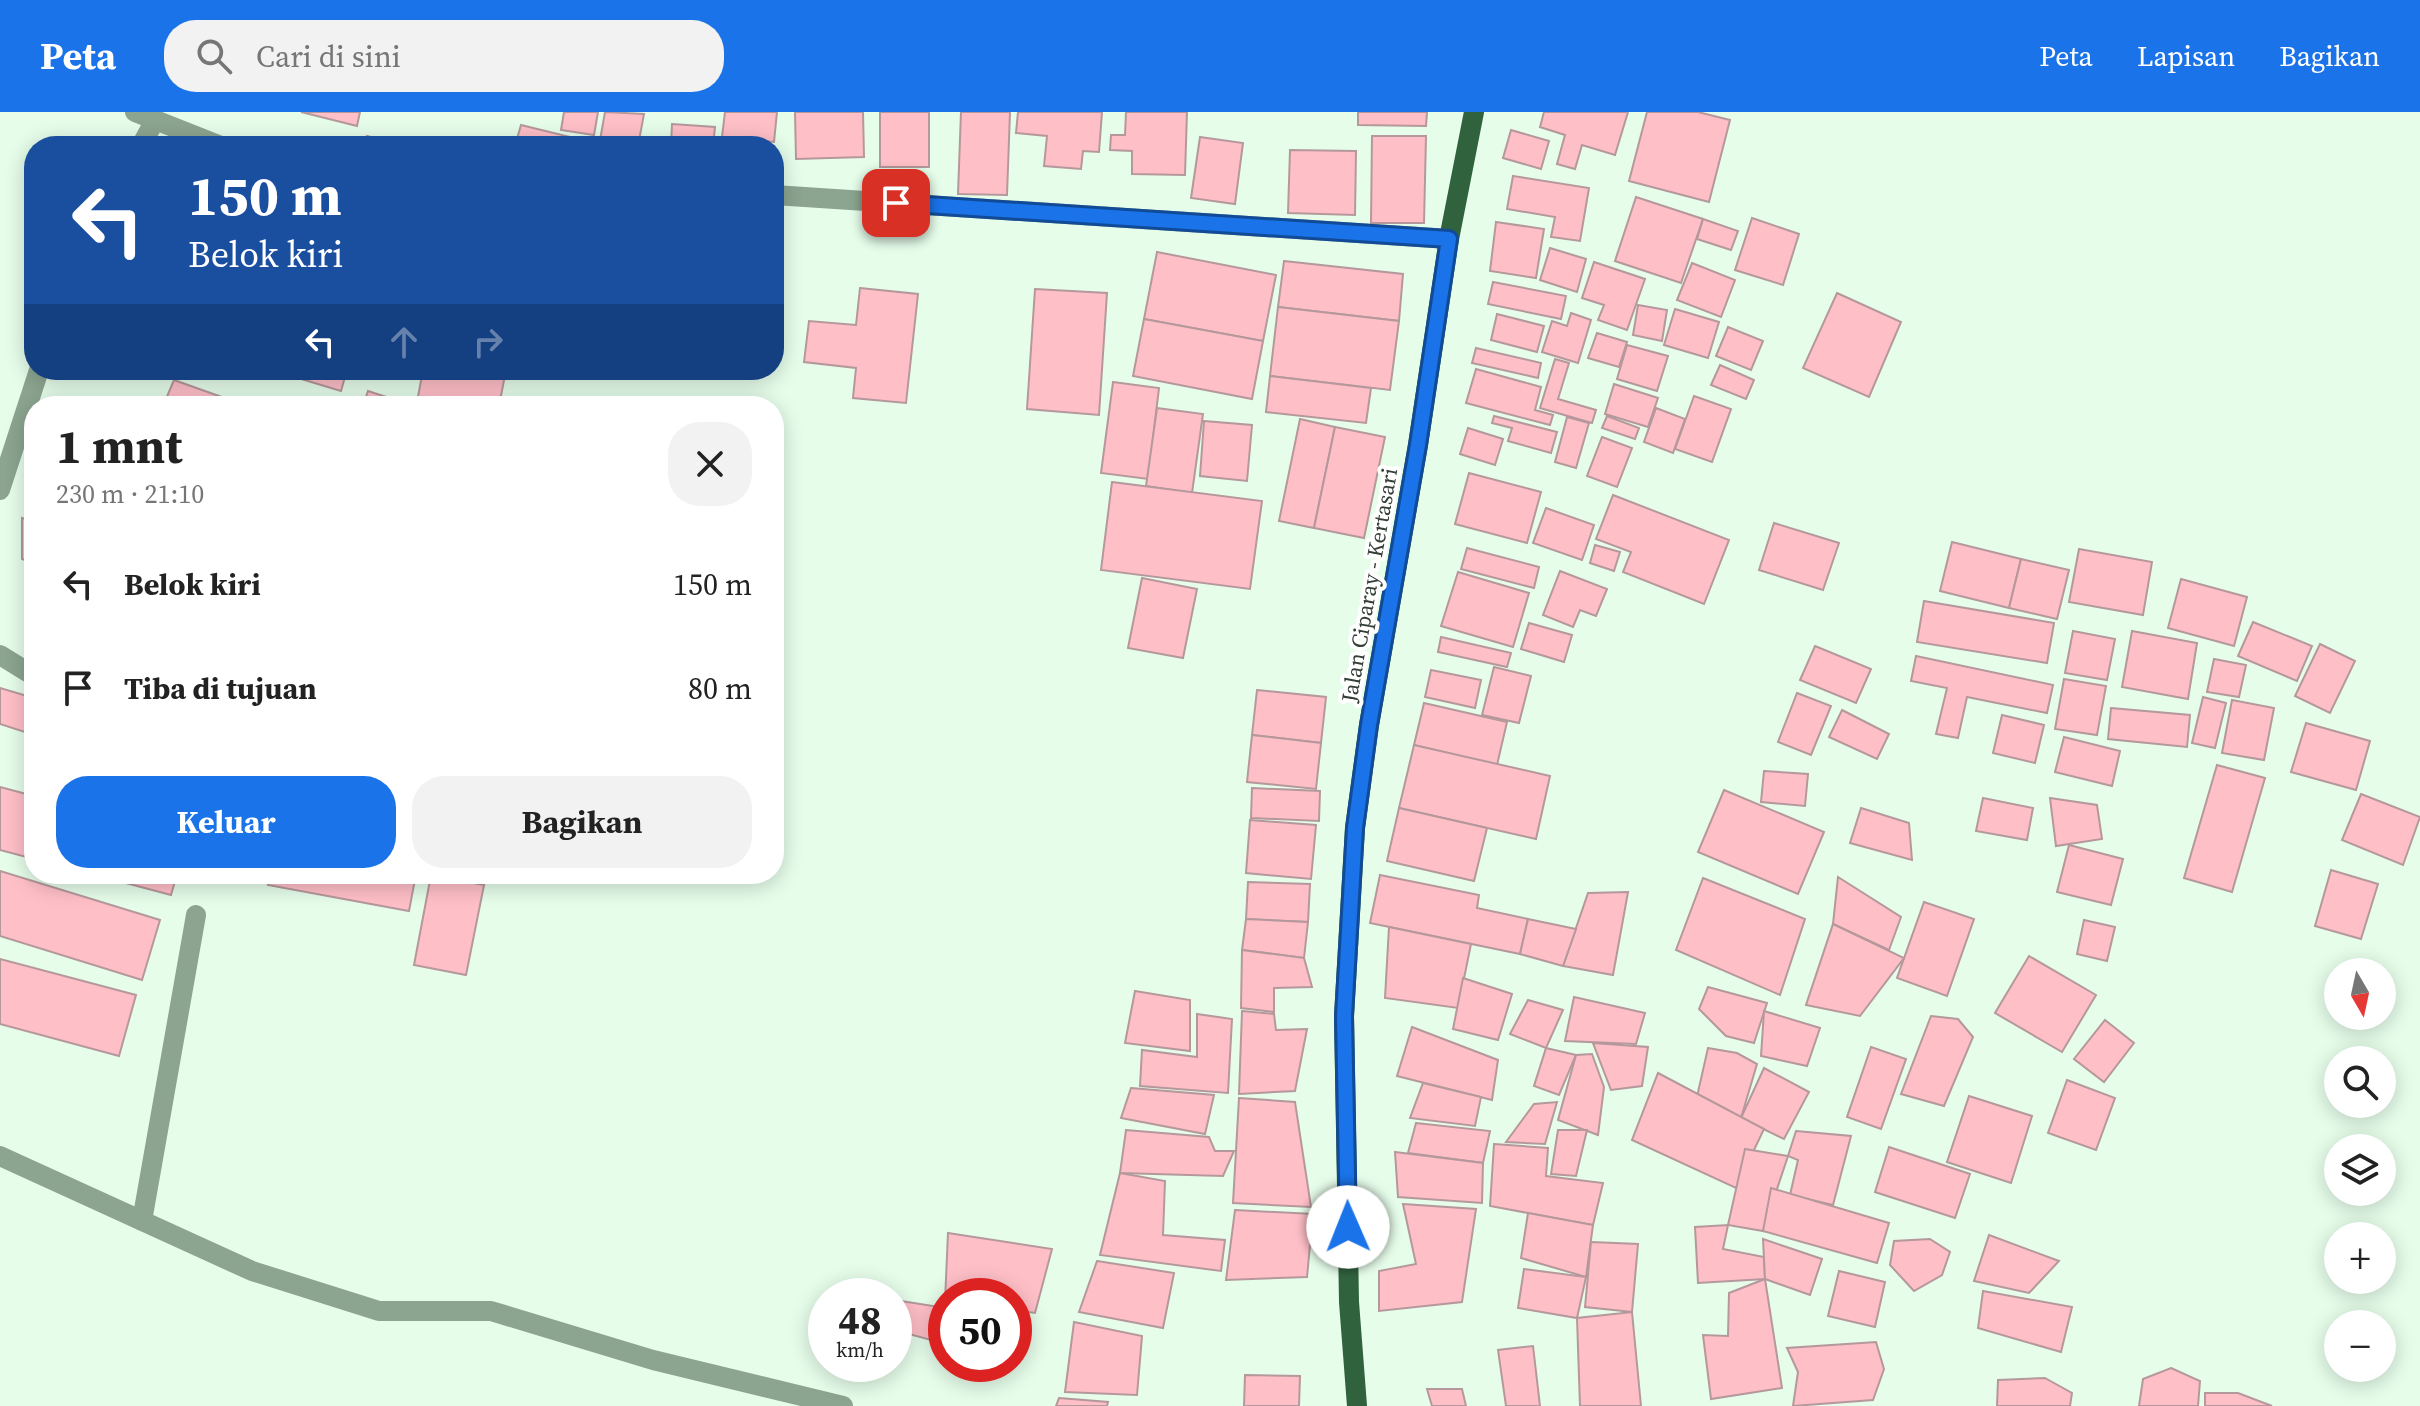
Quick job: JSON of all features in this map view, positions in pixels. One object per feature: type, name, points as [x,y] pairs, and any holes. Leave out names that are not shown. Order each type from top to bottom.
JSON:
[{"type":"main road","name":"Jalan Ciparay - Kertasari","points":[[1357,1406],[1349,1302],[1344,1016],[1355,828],[1369,725],[1418,445],[1449,239],[1474,112]]},
{"type":"street","points":[[135,112],[196,136]]},
{"type":"street","points":[[146,136],[155,120]]},
{"type":"street","points":[[784,196],[1449,239]]},
{"type":"street","points":[[0,490],[24,416]]},
{"type":"street","points":[[0,655],[24,670]]},
{"type":"street","points":[[142,1221],[196,915]]},
{"type":"street","points":[[0,1156],[252,1271],[379,1311],[491,1311],[653,1360],[843,1406]]},
{"type":"building","points":[[301,112],[360,112],[357,126]]},
{"type":"building","points":[[564,112],[598,112],[594,135],[561,130]]},
{"type":"building","points":[[605,112],[644,114],[640,136],[601,136]]},
{"type":"building","points":[[725,112],[777,112],[775,136],[722,136]]},
{"type":"building","points":[[795,112],[863,112],[864,157],[796,159]]},
{"type":"building","points":[[880,112],[929,112],[929,167],[880,167]]},
{"type":"building","points":[[961,112],[1010,112],[1007,195],[958,194]]},
{"type":"building","points":[[1018,112],[1102,112],[1099,152],[1083,151],[1081,169],[1044,166],[1047,136],[1016,133]]},
{"type":"building","points":[[1126,112],[1187,112],[1185,175],[1132,174],[1132,151],[1110,150],[1111,135],[1125,135]]},
{"type":"building","points":[[1358,112],[1427,112],[1426,126],[1358,125]]},
{"type":"building","points":[[1544,112],[1628,112],[1615,155],[1582,145],[1575,169],[1557,164],[1565,135],[1540,127]]},
{"type":"building","points":[[1647,112],[1698,112],[1730,120],[1709,202],[1629,181]]},
{"type":"building","points":[[672,124],[715,127],[714,136],[671,136]]},
{"type":"building","points":[[521,125],[566,136],[518,136]]},
{"type":"building","points":[[1511,130],[1549,141],[1541,169],[1503,158]]},
{"type":"building","points":[[1372,136],[1426,136],[1424,223],[1371,223]]},
{"type":"building","points":[[1200,137],[1243,143],[1235,204],[1191,198]]},
{"type":"building","points":[[1290,150],[1356,151],[1355,215],[1288,213]]},
{"type":"building","points":[[1513,176],[1589,188],[1580,241],[1551,237],[1555,217],[1507,209]]},
{"type":"building","points":[[1636,197],[1703,219],[1681,283],[1615,261]]},
{"type":"building","points":[[1752,218],[1799,234],[1783,285],[1735,270]]},
{"type":"building","points":[[1703,219],[1738,231],[1731,250],[1697,239]]},
{"type":"building","points":[[1496,222],[1544,229],[1536,278],[1490,271]]},
{"type":"building","points":[[1550,248],[1586,259],[1577,292],[1540,280]]},
{"type":"building","points":[[1157,252],[1276,275],[1263,341],[1144,319]]},
{"type":"building","points":[[1284,261],[1403,274],[1399,321],[1278,307]]},
{"type":"building","points":[[1594,262],[1645,279],[1627,330],[1598,320],[1604,305],[1582,298]]},
{"type":"building","points":[[1692,263],[1735,280],[1721,317],[1677,300]]},
{"type":"building","points":[[1493,282],[1566,296],[1561,319],[1488,304]]},
{"type":"building","points":[[860,288],[918,294],[906,403],[853,398],[856,368],[804,362],[809,321],[856,325]]},
{"type":"building","points":[[1035,289],[1107,293],[1099,415],[1027,409]]},
{"type":"building","points":[[1837,293],[1901,322],[1869,397],[1803,368]]},
{"type":"building","points":[[1638,305],[1667,310],[1662,341],[1633,335]]},
{"type":"building","points":[[1278,307],[1399,321],[1390,390],[1270,376]]},
{"type":"building","points":[[1675,309],[1719,322],[1708,358],[1664,345]]},
{"type":"building","points":[[1571,313],[1591,320],[1578,363],[1542,352],[1552,321],[1567,326]]},
{"type":"building","points":[[1497,314],[1544,326],[1537,352],[1491,340]]},
{"type":"building","points":[[1144,319],[1263,341],[1252,399],[1133,376]]},
{"type":"building","points":[[1728,327],[1763,341],[1751,370],[1716,356]]},
{"type":"building","points":[[1597,333],[1627,342],[1619,367],[1588,358]]},
{"type":"building","points":[[1627,345],[1668,356],[1657,391],[1617,379]]},
{"type":"building","points":[[1476,348],[1541,363],[1538,378],[1472,363]]},
{"type":"building","points":[[1555,359],[1569,363],[1558,399],[1596,410],[1592,423],[1540,408]]},
{"type":"building","points":[[1720,365],[1754,380],[1746,399],[1711,385]]},
{"type":"building","points":[[1476,369],[1541,387],[1535,410],[1553,415],[1550,425],[1466,403]]},
{"type":"building","points":[[1270,376],[1371,388],[1366,423],[1266,412]]},
{"type":"building","points":[[174,380],[219,396],[167,396]]},
{"type":"building","points":[[305,380],[344,380],[341,391]]},
{"type":"building","points":[[421,380],[504,380],[501,396],[418,396]]},
{"type":"building","points":[[1113,382],[1159,388],[1148,479],[1101,473]]},
{"type":"building","points":[[1614,384],[1658,398],[1648,427],[1605,414]]},
{"type":"building","points":[[368,391],[383,396],[366,396]]},
{"type":"building","points":[[1694,396],[1731,409],[1712,462],[1675,449]]},
{"type":"building","points":[[1157,408],[1203,414],[1192,493],[1146,486]]},
{"type":"building","points":[[1656,408],[1685,419],[1673,453],[1644,442]]},
{"type":"building","points":[[1494,416],[1557,432],[1551,453],[1508,441],[1512,428],[1492,423]]},
{"type":"building","points":[[1607,416],[1639,428],[1635,439],[1602,428]]},
{"type":"building","points":[[1567,417],[1589,423],[1576,468],[1555,462]]},
{"type":"building","points":[[1300,419],[1335,427],[1314,528],[1279,521]]},
{"type":"building","points":[[1204,421],[1252,425],[1247,481],[1200,476]]},
{"type":"building","points":[[1335,427],[1385,437],[1364,538],[1314,528]]},
{"type":"building","points":[[1468,428],[1503,439],[1495,465],[1460,454]]},
{"type":"building","points":[[1602,437],[1632,448],[1617,487],[1587,476]]},
{"type":"building","points":[[1469,473],[1541,492],[1527,543],[1455,524]]},
{"type":"building","points":[[1112,482],[1262,501],[1250,589],[1101,570]]},
{"type":"building","points":[[1613,495],[1729,540],[1704,604],[1623,572],[1631,552],[1596,539]]},
{"type":"building","points":[[1546,508],[1594,525],[1582,560],[1533,543]]},
{"type":"building","points":[[22,518],[24,560],[22,559]]},
{"type":"building","points":[[1774,523],[1839,543],[1823,590],[1759,570]]},
{"type":"building","points":[[1952,542],[2021,559],[2009,608],[1940,591]]},
{"type":"building","points":[[1595,545],[1620,552],[1614,571],[1590,563]]},
{"type":"building","points":[[1467,548],[1539,567],[1534,588],[1461,569]]},
{"type":"building","points":[[2079,549],[2152,562],[2143,615],[2069,602]]},
{"type":"building","points":[[2021,559],[2069,570],[2057,619],[2009,608]]},
{"type":"building","points":[[1560,571],[1607,589],[1596,616],[1580,610],[1573,627],[1543,615]]},
{"type":"building","points":[[1458,572],[1529,593],[1513,647],[1441,626]]},
{"type":"building","points":[[1142,578],[1197,589],[1183,658],[1128,648]]},
{"type":"building","points":[[2181,579],[2247,597],[2234,646],[2168,628]]},
{"type":"building","points":[[1924,601],[2054,623],[2047,663],[1917,642]]},
{"type":"building","points":[[2253,622],[2312,646],[2297,681],[2238,656]]},
{"type":"building","points":[[1529,623],[1572,635],[1564,662],[1521,649]]},
{"type":"building","points":[[2073,631],[2115,639],[2107,680],[2065,673]]},
{"type":"building","points":[[2132,631],[2197,643],[2188,699],[2122,687]]},
{"type":"building","points":[[1441,637],[1511,653],[1507,667],[1438,652]]},
{"type":"building","points":[[2320,644],[2355,661],[2330,713],[2295,696]]},
{"type":"building","points":[[1815,646],[1871,669],[1856,703],[1800,680]]},
{"type":"building","points":[[1916,656],[2053,685],[2047,713],[1967,697],[1958,738],[1936,734],[1947,688],[1911,681]]},
{"type":"building","points":[[2214,659],[2246,665],[2239,697],[2207,692]]},
{"type":"building","points":[[1494,667],[1531,676],[1519,723],[1482,715]]},
{"type":"building","points":[[1431,670],[1481,680],[1475,708],[1425,697]]},
{"type":"building","points":[[2064,679],[2106,686],[2097,735],[2055,729]]},
{"type":"building","points":[[0,688],[24,695],[24,732],[0,724]]},
{"type":"building","points":[[1257,690],[1326,697],[1321,743],[1252,735]]},
{"type":"building","points":[[1797,693],[1831,706],[1811,755],[1778,742]]},
{"type":"building","points":[[2203,697],[2226,703],[2215,748],[2192,743]]},
{"type":"building","points":[[2232,700],[2274,708],[2264,760],[2222,753]]},
{"type":"building","points":[[1424,703],[1507,722],[1497,765],[1414,745]]},
{"type":"building","points":[[2111,708],[2190,715],[2187,747],[2108,739]]},
{"type":"building","points":[[1842,710],[1889,734],[1877,759],[1829,737]]},
{"type":"building","points":[[2002,715],[2044,725],[2035,763],[1993,753]]},
{"type":"building","points":[[2306,723],[2370,741],[2356,790],[2291,772]]},
{"type":"building","points":[[1252,735],[1321,743],[1316,789],[1247,782]]},
{"type":"building","points":[[2064,737],[2120,751],[2112,786],[2055,772]]},
{"type":"building","points":[[1414,745],[1550,776],[1536,839],[1399,808]]},
{"type":"building","points":[[2217,765],[2265,778],[2232,892],[2184,878]]},
{"type":"building","points":[[1764,771],[1808,774],[1805,806],[1761,802]]},
{"type":"building","points":[[0,787],[24,793],[24,856],[0,850]]},
{"type":"building","points":[[1252,788],[1320,791],[1319,821],[1251,818]]},
{"type":"building","points":[[1724,790],[1824,832],[1798,894],[1698,852]]},
{"type":"building","points":[[2361,794],[2420,817],[2403,865],[2342,840]]},
{"type":"building","points":[[1983,798],[2033,808],[2027,840],[1976,831]]},
{"type":"building","points":[[2050,798],[2097,805],[2102,839],[2056,846]]},
{"type":"building","points":[[1399,808],[1487,828],[1474,881],[1387,861]]},
{"type":"building","points":[[1861,808],[1909,823],[1912,860],[1850,843]]},
{"type":"building","points":[[1250,820],[1316,825],[1311,879],[1246,873]]},
{"type":"building","points":[[2069,845],[2123,859],[2111,905],[2057,892]]},
{"type":"building","points":[[2331,870],[2378,884],[2361,939],[2315,926]]},
{"type":"building","points":[[0,871],[24,878],[24,884],[42,884],[160,920],[142,980],[0,936]]},
{"type":"building","points":[[1380,875],[1479,895],[1477,908],[1528,919],[1520,954],[1370,923]]},
{"type":"building","points":[[1838,877],[1901,917],[1889,950],[1833,924]]},
{"type":"building","points":[[1703,878],[1805,919],[1780,995],[1676,950]]},
{"type":"building","points":[[1248,882],[1310,884],[1308,922],[1246,919]]},
{"type":"building","points":[[130,884],[174,884],[171,895]]},
{"type":"building","points":[[268,884],[414,884],[409,911]]},
{"type":"building","points":[[429,884],[484,885],[466,975],[414,965]]},
{"type":"building","points":[[1628,892],[1613,975],[1563,966],[1588,893]]},
{"type":"building","points":[[1924,902],[1974,919],[1947,996],[1897,978]]},
{"type":"building","points":[[1246,919],[1308,922],[1304,958],[1242,950]]},
{"type":"building","points":[[1528,919],[1576,929],[1563,966],[1520,954]]},
{"type":"building","points":[[2084,920],[2115,927],[2107,961],[2077,954]]},
{"type":"building","points":[[1833,924],[1904,958],[1860,1016],[1806,1005]]},
{"type":"building","points":[[1389,927],[1471,944],[1458,1008],[1385,998]]},
{"type":"building","points":[[1242,950],[1304,958],[1312,987],[1274,988],[1274,1012],[1241,1008]]},
{"type":"building","points":[[2029,956],[2096,995],[2062,1052],[1995,1013]]},
{"type":"building","points":[[0,959],[136,995],[119,1056],[0,1024]]},
{"type":"building","points":[[1463,978],[1512,994],[1498,1040],[1453,1029]]},
{"type":"building","points":[[1708,987],[1767,1003],[1754,1043],[1726,1036],[1699,1009]]},
{"type":"building","points":[[1135,991],[1190,1000],[1190,1051],[1125,1043]]},
{"type":"building","points":[[1574,997],[1645,1013],[1636,1044],[1565,1041]]},
{"type":"building","points":[[1528,1000],[1563,1010],[1546,1048],[1510,1034]]},
{"type":"building","points":[[1242,1011],[1274,1014],[1276,1030],[1307,1029],[1295,1091],[1239,1094]]},
{"type":"building","points":[[1764,1011],[1820,1028],[1807,1066],[1761,1056]]},
{"type":"building","points":[[1197,1014],[1232,1019],[1228,1093],[1140,1086],[1142,1050],[1197,1057]]},
{"type":"building","points":[[1931,1016],[1958,1019],[1973,1037],[1944,1106],[1901,1094]]},
{"type":"building","points":[[2105,1020],[2134,1043],[2104,1082],[2074,1059]]},
{"type":"building","points":[[1412,1027],[1498,1060],[1492,1100],[1397,1076]]},
{"type":"building","points":[[1593,1043],[1648,1047],[1642,1086],[1611,1090]]},
{"type":"building","points":[[1871,1047],[1906,1059],[1881,1129],[1847,1117]]},
{"type":"building","points":[[1546,1048],[1576,1055],[1559,1095],[1534,1086]]},
{"type":"building","points":[[1708,1048],[1737,1053],[1757,1064],[1741,1118],[1696,1101]]},
{"type":"building","points":[[1592,1054],[1604,1087],[1598,1135],[1558,1120],[1576,1055]]},
{"type":"building","points":[[1764,1068],[1809,1092],[1784,1139],[1741,1118]]},
{"type":"building","points":[[1658,1073],[1764,1129],[1736,1188],[1632,1140]]},
{"type":"building","points":[[2067,1080],[2115,1098],[2096,1150],[2048,1133]]},
{"type":"building","points":[[1423,1083],[1481,1097],[1475,1126],[1410,1118]]},
{"type":"building","points":[[1131,1088],[1214,1095],[1205,1134],[1121,1118]]},
{"type":"building","points":[[1969,1096],[2032,1116],[2011,1183],[1947,1162]]},
{"type":"building","points":[[1239,1098],[1295,1102],[1311,1207],[1233,1203]]},
{"type":"building","points":[[1557,1102],[1545,1144],[1506,1142],[1534,1104]]},
{"type":"building","points":[[1416,1123],[1490,1131],[1483,1163],[1408,1153]]},
{"type":"building","points":[[1126,1130],[1209,1137],[1215,1151],[1234,1151],[1223,1176],[1120,1173]]},
{"type":"building","points":[[1558,1130],[1587,1130],[1576,1176],[1551,1174]]},
{"type":"building","points":[[1796,1131],[1851,1136],[1833,1205],[1790,1195],[1798,1160],[1788,1156]]},
{"type":"building","points":[[1494,1144],[1548,1148],[1546,1176],[1603,1183],[1593,1225],[1490,1206]]},
{"type":"building","points":[[1889,1147],[1970,1174],[1955,1218],[1875,1192]]},
{"type":"building","points":[[1745,1149],[1788,1156],[1763,1231],[1728,1225]]},
{"type":"building","points":[[1395,1152],[1483,1163],[1482,1203],[1398,1197]]},
{"type":"building","points":[[1120,1173],[1165,1181],[1163,1235],[1225,1240],[1221,1271],[1100,1255]]},
{"type":"building","points":[[1771,1188],[1889,1223],[1877,1263],[1763,1231]]},
{"type":"building","points":[[1403,1204],[1476,1209],[1462,1302],[1379,1311],[1379,1271],[1416,1264]]},
{"type":"building","points":[[1235,1210],[1313,1214],[1307,1277],[1226,1280]]},
{"type":"building","points":[[1528,1213],[1593,1225],[1586,1277],[1521,1258]]},
{"type":"building","points":[[1728,1225],[1723,1249],[1764,1257],[1765,1279],[1698,1283],[1695,1227]]},
{"type":"building","points":[[948,1233],[1052,1249],[1035,1313],[1032,1313],[1032,1278],[946,1278]]},
{"type":"building","points":[[1989,1235],[2059,1261],[2029,1293],[1974,1281]]},
{"type":"building","points":[[1763,1239],[1822,1259],[1810,1295],[1765,1279]]},
{"type":"building","points":[[1930,1239],[1950,1252],[1942,1275],[1914,1291],[1890,1265],[1894,1241]]},
{"type":"building","points":[[1591,1242],[1638,1244],[1632,1312],[1585,1307]]},
{"type":"building","points":[[1097,1261],[1174,1273],[1163,1328],[1079,1312]]},
{"type":"building","points":[[1524,1269],[1586,1277],[1577,1318],[1518,1308]]},
{"type":"building","points":[[1839,1271],[1885,1282],[1875,1327],[1828,1316]]},
{"type":"building","points":[[1765,1279],[1782,1388],[1711,1399],[1703,1335],[1728,1336],[1729,1293]]},
{"type":"building","points":[[1983,1291],[2072,1307],[2061,1352],[1978,1328]]},
{"type":"building","points":[[912,1303],[928,1305],[928,1339],[912,1335]]},
{"type":"building","points":[[1632,1312],[1641,1406],[1580,1406],[1577,1318]]},
{"type":"building","points":[[1074,1322],[1142,1336],[1137,1395],[1065,1392]]},
{"type":"building","points":[[1876,1342],[1884,1369],[1873,1400],[1793,1406],[1798,1372],[1787,1348]]},
{"type":"building","points":[[1533,1346],[1540,1406],[1506,1406],[1498,1350]]},
{"type":"building","points":[[2171,1368],[2200,1381],[2198,1406],[2139,1406],[2143,1379]]},
{"type":"building","points":[[1245,1375],[1300,1376],[1299,1406],[1244,1406]]},
{"type":"building","points":[[2045,1378],[2072,1393],[2070,1406],[1997,1406],[1998,1380]]},
{"type":"building","points":[[1427,1389],[1462,1389],[1466,1406],[1432,1406]]},
{"type":"building","points":[[2205,1393],[2238,1393],[2272,1406],[2205,1406]]},
{"type":"building","points":[[1059,1398],[1108,1402],[1107,1406],[1056,1406]]},
{"type":"route","points":[[896,203],[1449,239],[1418,445],[1369,725],[1355,828],[1344,1016],[1348,1227]]}]
